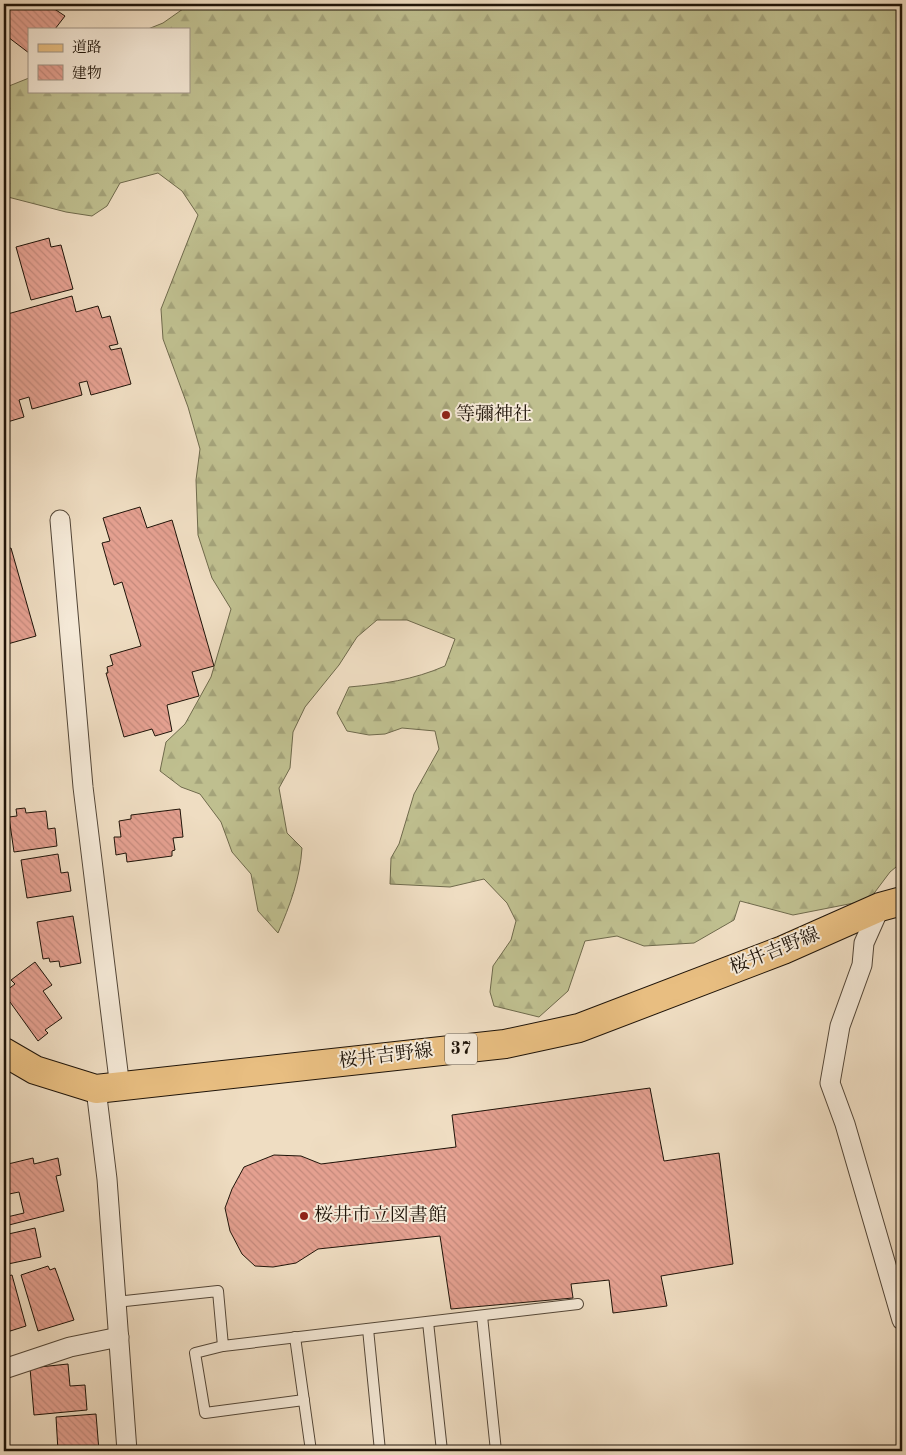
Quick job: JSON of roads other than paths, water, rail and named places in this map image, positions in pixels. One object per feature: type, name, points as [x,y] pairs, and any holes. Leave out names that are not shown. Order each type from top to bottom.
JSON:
[{"type":"main road","name":"桜井吉野線","points":[[4,1052],[34,1070],[108,1089],[505,1044],[579,1028],[783,950],[891,904]]},
{"type":"street","points":[[60,520],[108,1089],[108,1179],[127,1451]]},
{"type":"street","points":[[891,904],[864,943],[862,965],[840,1026],[830,1083],[845,1124],[902,1320]]},
{"type":"street","points":[[4,1369],[70,1347],[119,1337]]},
{"type":"lane","points":[[116,1302],[218,1291],[223,1346]]},
{"type":"lane","points":[[304,1400],[205,1412],[195,1353],[223,1346],[578,1304]]},
{"type":"lane","points":[[482,1316],[496,1451]]},
{"type":"lane","points":[[428,1322],[442,1451]]},
{"type":"lane","points":[[368,1329],[380,1451]]},
{"type":"lane","points":[[295,1337],[311,1451]]},
{"type":"place","name":"等彌神社","points":[[446,415]]},
{"type":"place","name":"桜井市立図書館","points":[[304,1216]]}]
